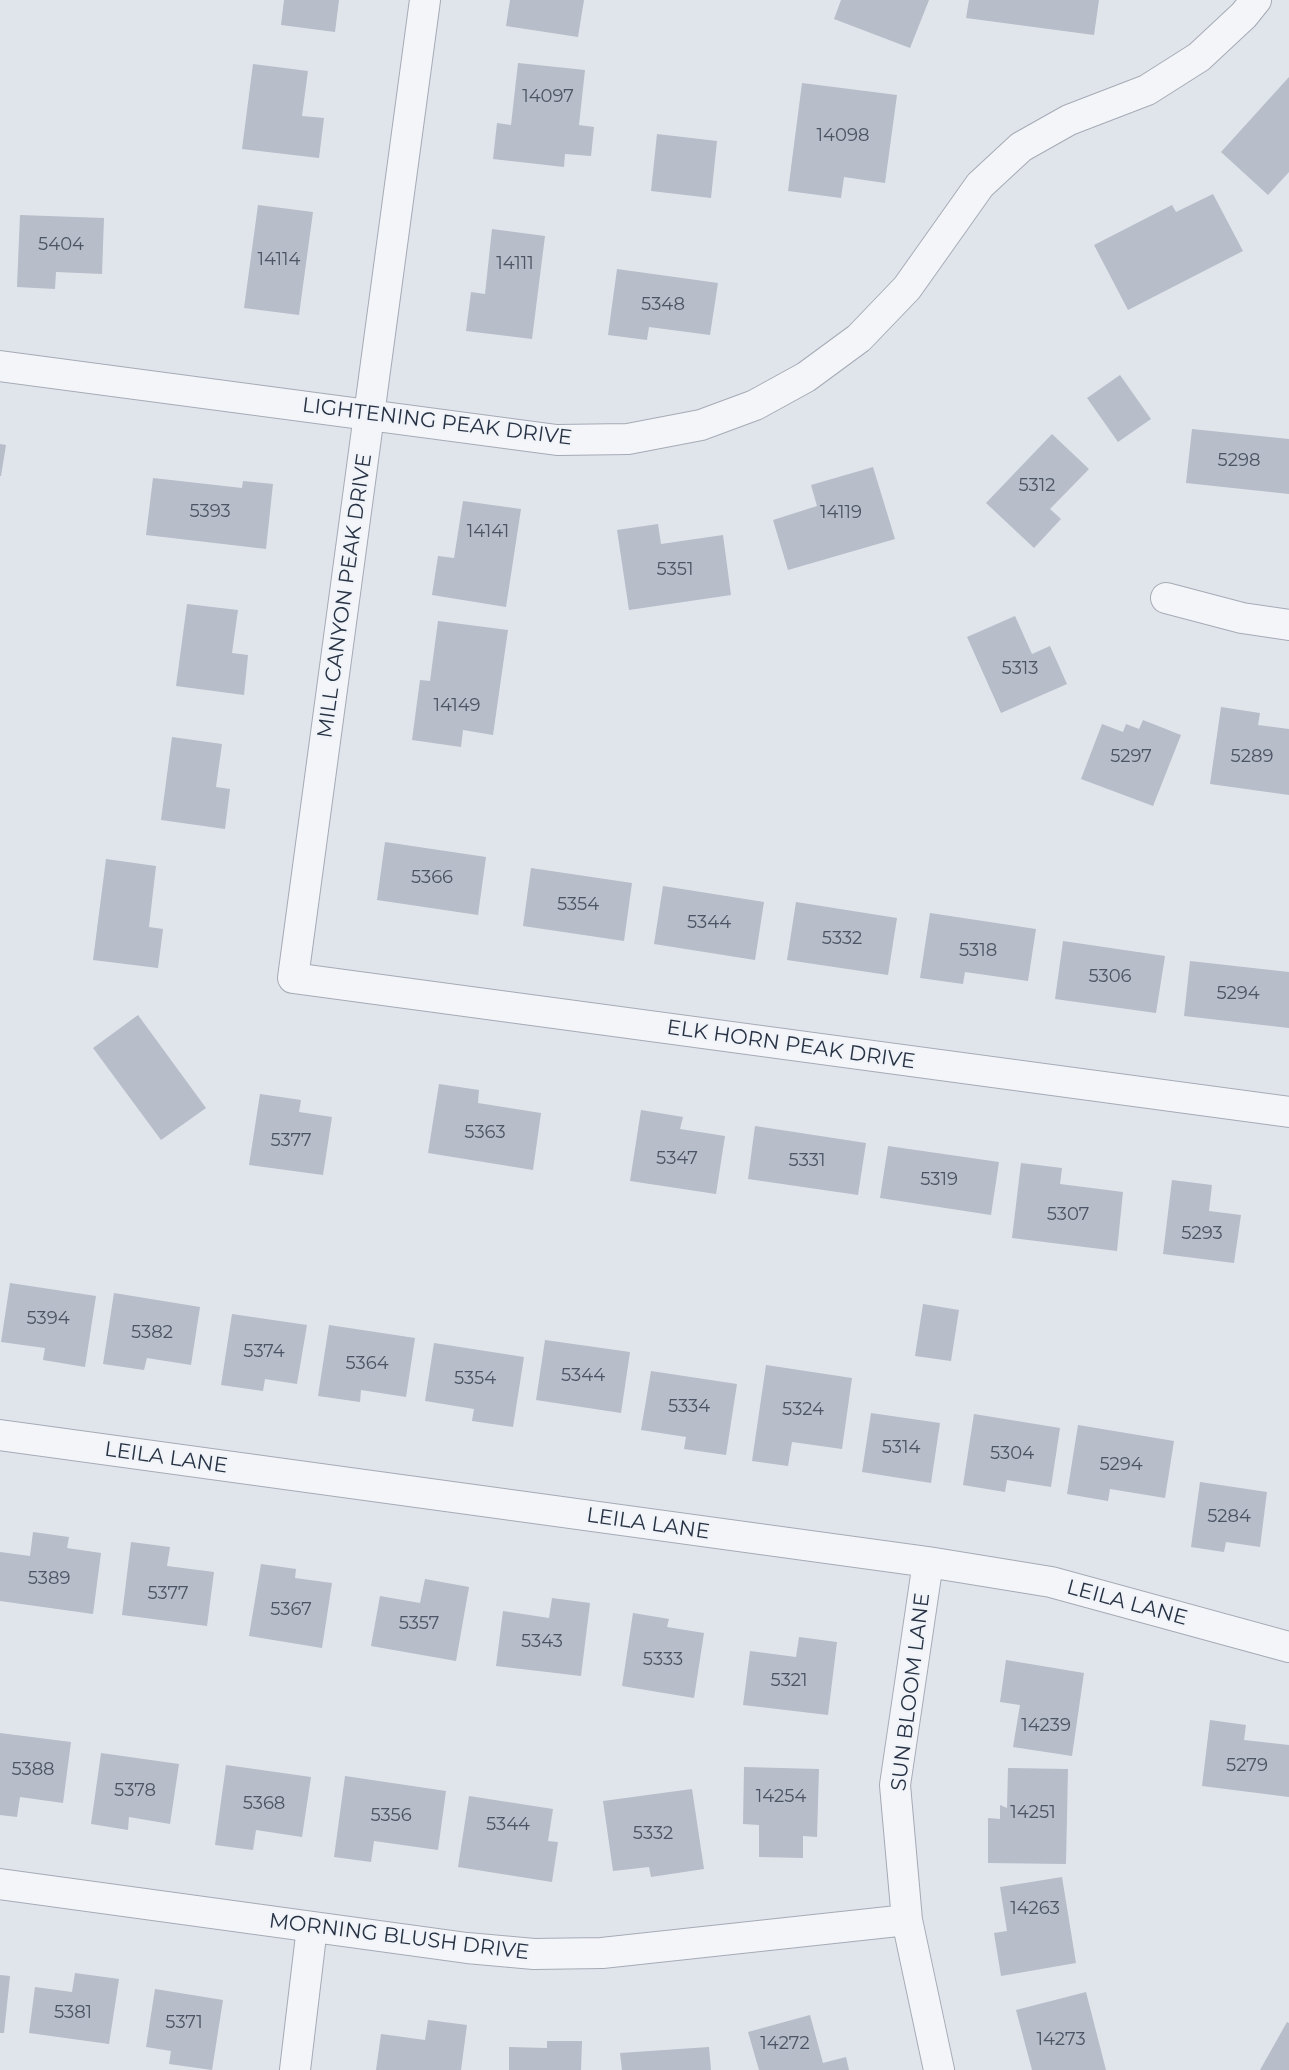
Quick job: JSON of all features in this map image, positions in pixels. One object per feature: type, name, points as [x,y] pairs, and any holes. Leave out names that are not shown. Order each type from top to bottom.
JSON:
[{"type":"street","name":"MILL CANYON PEAK DRIVE","points":[[294,978],[425,0]]},
{"type":"street","name":"LIGHTENING PEAK DRIVE","points":[[0,366],[557,440],[628,439],[701,425],[755,405],[806,377],[859,338],[907,288],[980,185],[1021,147],[1069,120],[1147,90],[1199,57],[1244,15],[1256,0]]},
{"type":"street","points":[[1166,598],[1242,618],[1289,625]]},
{"type":"street","name":"ELK HORN PEAK DRIVE","points":[[294,978],[1289,1112]]},
{"type":"street","name":"LEILA LANE","points":[[0,1435],[928,1562],[1051,1582],[1289,1647]]},
{"type":"street","name":"SUN BLOOM LANE","points":[[928,1562],[895,1785],[907,1920],[939,2070]]},
{"type":"street","name":"MORNING BLUSH DRIVE","points":[[0,1884],[467,1948],[569,1954],[602,1953],[907,1920]]},
{"type":"street","points":[[295,2070],[312,1927]]},
{"type":"building","points":[[284,0],[339,0],[335,32],[281,25]]},
{"type":"building","points":[[510,0],[584,0],[578,37],[506,26]]},
{"type":"building","points":[[841,0],[929,0],[910,48],[834,19]]},
{"type":"building","points":[[969,0],[1099,0],[1094,35],[966,18]]},
{"type":"building","points":[[518,63],[585,70],[579,125],[594,127],[591,156],[565,154],[564,167],[493,159],[497,123],[511,125]]},
{"type":"building","points":[[253,64],[308,71],[302,116],[324,118],[319,158],[242,149]]},
{"type":"building","points":[[1289,77],[1289,172],[1268,195],[1221,152]]},
{"type":"building","points":[[802,83],[897,95],[885,183],[844,177],[841,198],[788,191]]},
{"type":"building","points":[[657,134],[717,141],[711,198],[651,191]]},
{"type":"building","points":[[1213,194],[1243,251],[1128,310],[1094,245],[1172,205],[1176,212]]},
{"type":"building","points":[[258,205],[313,212],[299,315],[244,308]]},
{"type":"building","points":[[20,215],[104,218],[102,274],[56,272],[55,289],[17,287]]},
{"type":"building","points":[[492,229],[545,236],[532,339],[466,331],[471,292],[485,294]]},
{"type":"building","points":[[617,269],[718,283],[710,335],[649,327],[647,340],[608,335]]},
{"type":"building","points":[[1120,375],[1151,419],[1118,442],[1087,398]]},
{"type":"building","points":[[1192,429],[1289,439],[1289,494],[1186,483]]},
{"type":"building","points":[[1052,434],[1089,469],[1050,509],[1061,519],[1034,548],[986,503]]},
{"type":"building","points":[[0,444],[6,445],[1,476],[0,476]]},
{"type":"building","points":[[873,467],[895,539],[788,570],[773,520],[817,506],[811,485]]},
{"type":"building","points":[[153,478],[242,488],[243,481],[273,484],[266,549],[146,535]]},
{"type":"building","points":[[463,501],[521,509],[506,607],[432,595],[438,556],[454,558]]},
{"type":"building","points":[[658,524],[661,544],[723,535],[731,595],[629,610],[617,530]]},
{"type":"building","points":[[187,604],[238,610],[232,653],[248,655],[244,695],[176,686]]},
{"type":"building","points":[[1015,616],[1032,654],[1050,646],[1067,684],[1001,713],[967,637]]},
{"type":"building","points":[[438,621],[508,630],[493,735],[463,730],[461,747],[412,740],[420,680],[430,681]]},
{"type":"building","points":[[1221,707],[1260,713],[1258,725],[1289,729],[1289,795],[1210,784]]},
{"type":"building","points":[[1143,720],[1181,735],[1153,806],[1081,779],[1102,724],[1123,732],[1126,724],[1139,729]]},
{"type":"building","points":[[172,737],[222,744],[216,787],[230,789],[225,829],[161,820]]},
{"type":"building","points":[[385,842],[486,857],[478,915],[377,900]]},
{"type":"building","points":[[106,859],[156,866],[149,927],[163,929],[158,968],[93,960]]},
{"type":"building","points":[[531,868],[632,883],[624,941],[523,926]]},
{"type":"building","points":[[663,886],[764,902],[755,960],[654,944]]},
{"type":"building","points":[[796,902],[897,918],[888,975],[787,960]]},
{"type":"building","points":[[930,913],[1036,929],[1028,981],[965,972],[963,984],[920,978]]},
{"type":"building","points":[[1063,941],[1165,956],[1156,1013],[1055,999]]},
{"type":"building","points":[[1190,961],[1289,972],[1289,1028],[1184,1016]]},
{"type":"building","points":[[138,1015],[206,1108],[161,1140],[93,1048]]},
{"type":"building","points":[[439,1084],[479,1090],[478,1103],[541,1113],[533,1170],[428,1153]]},
{"type":"building","points":[[260,1094],[301,1100],[299,1112],[332,1117],[323,1175],[249,1165]]},
{"type":"building","points":[[641,1110],[683,1117],[680,1129],[725,1136],[716,1194],[630,1181]]},
{"type":"building","points":[[755,1126],[866,1143],[858,1195],[748,1179]]},
{"type":"building","points":[[888,1146],[999,1162],[991,1215],[880,1198]]},
{"type":"building","points":[[1021,1163],[1062,1168],[1060,1184],[1123,1192],[1117,1251],[1012,1238]]},
{"type":"building","points":[[1172,1180],[1212,1185],[1209,1211],[1241,1215],[1234,1263],[1163,1254]]},
{"type":"building","points":[[10,1283],[96,1296],[85,1367],[43,1360],[45,1348],[1,1342]]},
{"type":"building","points":[[114,1293],[200,1307],[191,1365],[147,1358],[144,1370],[103,1364]]},
{"type":"building","points":[[923,1304],[959,1310],[951,1361],[915,1356]]},
{"type":"building","points":[[232,1314],[307,1325],[297,1384],[265,1379],[263,1391],[221,1385]]},
{"type":"building","points":[[329,1325],[415,1338],[406,1397],[361,1390],[360,1402],[318,1396]]},
{"type":"building","points":[[545,1340],[630,1352],[621,1413],[536,1400]]},
{"type":"building","points":[[434,1343],[524,1357],[513,1427],[472,1421],[474,1409],[425,1401]]},
{"type":"building","points":[[766,1365],[852,1378],[842,1449],[792,1442],[788,1466],[752,1461]]},
{"type":"building","points":[[651,1371],[737,1384],[726,1455],[684,1449],[686,1437],[641,1430]]},
{"type":"building","points":[[871,1413],[940,1423],[931,1483],[862,1472]]},
{"type":"building","points":[[974,1414],[1060,1428],[1051,1487],[1007,1480],[1005,1492],[963,1485]]},
{"type":"building","points":[[1078,1425],[1174,1441],[1165,1498],[1110,1489],[1108,1501],[1067,1494]]},
{"type":"building","points":[[1200,1482],[1267,1492],[1260,1547],[1226,1542],[1224,1552],[1191,1547]]},
{"type":"building","points":[[33,1532],[69,1537],[67,1548],[101,1553],[93,1614],[0,1601],[0,1552],[30,1556]]},
{"type":"building","points":[[131,1542],[170,1547],[167,1566],[214,1572],[207,1626],[122,1615]]},
{"type":"building","points":[[261,1564],[296,1569],[295,1578],[332,1583],[322,1648],[249,1636]]},
{"type":"building","points":[[425,1579],[469,1587],[456,1661],[371,1646],[380,1596],[420,1603]]},
{"type":"building","points":[[552,1598],[590,1603],[581,1676],[496,1666],[503,1611],[549,1618]]},
{"type":"building","points":[[633,1613],[669,1619],[667,1627],[704,1633],[694,1698],[622,1686]]},
{"type":"building","points":[[799,1637],[837,1642],[828,1715],[743,1705],[750,1651],[796,1657]]},
{"type":"building","points":[[1006,1660],[1084,1673],[1072,1756],[1013,1747],[1020,1705],[1000,1702]]},
{"type":"building","points":[[1210,1720],[1246,1725],[1244,1740],[1289,1745],[1289,1797],[1202,1786]]},
{"type":"building","points":[[0,1733],[71,1742],[63,1803],[20,1797],[17,1817],[0,1815]]},
{"type":"building","points":[[101,1753],[179,1764],[170,1824],[129,1817],[128,1830],[91,1824]]},
{"type":"building","points":[[226,1765],[311,1777],[302,1837],[256,1830],[253,1850],[215,1845]]},
{"type":"building","points":[[744,1767],[819,1769],[817,1837],[803,1836],[803,1858],[759,1857],[759,1825],[743,1824]]},
{"type":"building","points":[[1008,1768],[1068,1769],[1066,1864],[988,1863],[988,1818],[1000,1819],[1000,1805],[1007,1808]]},
{"type":"building","points":[[345,1776],[446,1791],[438,1850],[374,1841],[371,1862],[334,1857]]},
{"type":"building","points":[[692,1789],[704,1869],[651,1877],[649,1867],[613,1871],[603,1801]]},
{"type":"building","points":[[469,1796],[553,1809],[548,1841],[558,1842],[552,1882],[458,1867]]},
{"type":"building","points":[[1062,1877],[1076,1963],[1001,1976],[994,1933],[1007,1931],[1000,1887]]},
{"type":"building","points":[[75,1973],[119,1979],[109,2044],[29,2033],[35,1987],[72,1992]]},
{"type":"building","points":[[0,1975],[10,1976],[4,2033],[0,2033]]},
{"type":"building","points":[[155,1989],[223,2000],[212,2070],[169,2064],[171,2051],[146,2047]]},
{"type":"building","points":[[1086,1992],[1106,2070],[1032,2070],[1016,2010]]},
{"type":"building","points":[[810,2015],[823,2063],[846,2057],[849,2070],[759,2070],[748,2032]]},
{"type":"building","points":[[428,2020],[467,2025],[461,2070],[376,2070],[381,2034],[425,2040]]},
{"type":"building","points":[[1287,2022],[1289,2023],[1289,2070],[1260,2070]]},
{"type":"building","points":[[547,2041],[582,2041],[581,2070],[509,2070],[509,2047],[547,2048]]},
{"type":"building","points":[[709,2047],[711,2070],[622,2070],[620,2053]]}]
